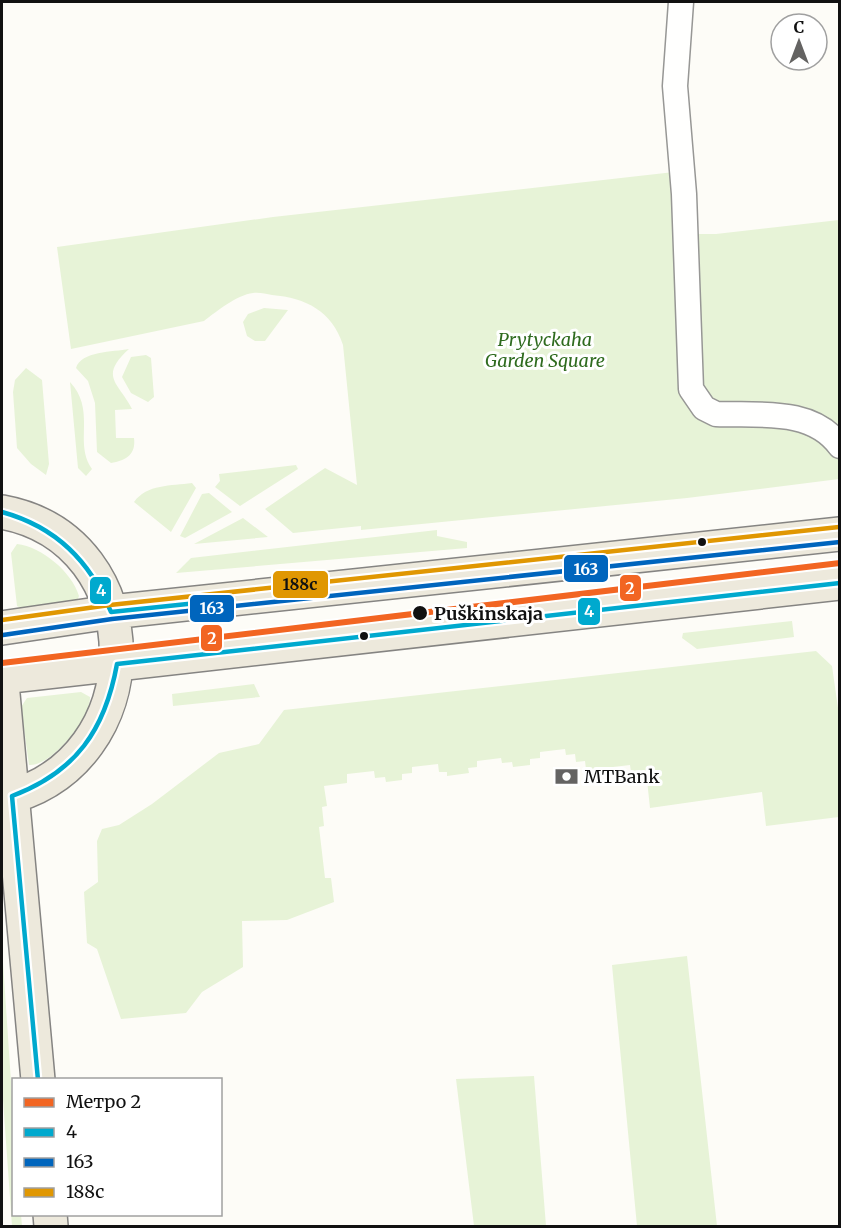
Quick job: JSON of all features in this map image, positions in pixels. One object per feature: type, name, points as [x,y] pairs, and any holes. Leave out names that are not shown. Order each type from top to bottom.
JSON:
[{"type":"main road","points":[[2,512],[46,529],[70,548],[92,573],[111,612],[117,641],[117,664],[109,705],[90,741],[58,774],[33,789],[7,798]]},
{"type":"main road","points":[[2,628],[111,612],[840,534]]},
{"type":"main road","points":[[2,677],[840,583]]},
{"type":"main road","points":[[2,683],[7,798],[38,1078]]},
{"type":"street","points":[[681,2],[675,86],[684,194],[691,389],[704,408],[716,414],[798,418],[819,426],[840,446]]},
{"type":"green space","name":"Prytyckaha Garden Square","points":[[674,172],[672,234],[716,234],[839,220],[839,479],[687,498],[361,530],[361,526],[293,533],[265,509],[325,468],[357,485],[343,345],[332,323],[325,315],[307,303],[296,299],[253,293],[234,300],[204,321],[71,349],[57,247],[273,217]]},
{"type":"green space","points":[[264,308],[288,310],[265,341],[255,341],[247,336],[243,322],[248,314]]},
{"type":"green space","points":[[129,349],[120,359],[113,373],[117,386],[132,409],[115,410],[116,438],[134,438],[134,448],[122,460],[111,463],[97,452],[95,403],[88,381],[76,368],[79,362],[91,355]]},
{"type":"green space","points":[[146,355],[151,358],[154,397],[148,402],[131,393],[122,377],[131,357]]},
{"type":"green space","points":[[26,368],[42,380],[49,464],[46,475],[31,464],[17,448],[13,392],[15,380]]},
{"type":"green space","points":[[70,382],[78,393],[84,415],[84,449],[92,469],[86,476],[78,468]]},
{"type":"green space","points":[[296,465],[298,469],[240,506],[215,487],[220,481],[219,474]]},
{"type":"green space","points":[[192,483],[196,488],[171,532],[134,502],[139,496],[153,489]]},
{"type":"green space","points":[[209,493],[232,512],[185,538],[180,536],[202,494]]},
{"type":"green space","points":[[243,518],[268,537],[194,544]]},
{"type":"green space","points":[[437,530],[437,536],[467,542],[467,548],[176,573],[191,558]]},
{"type":"green space","points":[[17,544],[36,550],[55,562],[70,578],[79,596],[77,601],[21,608],[17,606],[11,553]]},
{"type":"green space","points":[[792,621],[794,637],[697,649],[682,638],[683,633]]},
{"type":"green space","points":[[816,651],[832,666],[840,722],[839,817],[766,826],[762,792],[650,808],[647,780],[639,781],[638,772],[631,772],[630,765],[596,769],[596,777],[587,778],[585,761],[576,762],[575,754],[566,755],[565,749],[540,752],[540,758],[530,759],[530,765],[513,767],[512,762],[502,763],[501,758],[477,761],[477,767],[468,768],[469,773],[447,776],[447,772],[439,772],[438,764],[412,767],[412,773],[402,774],[402,780],[386,782],[385,777],[375,778],[374,771],[347,774],[347,783],[324,786],[327,806],[322,807],[324,826],[319,827],[325,878],[331,878],[334,902],[287,920],[242,921],[243,967],[202,992],[186,1013],[121,1019],[97,949],[87,943],[84,892],[98,882],[97,841],[102,829],[119,825],[152,804],[219,753],[259,744],[284,710]]},
{"type":"green space","points":[[254,684],[260,697],[173,706],[172,694]]},
{"type":"green space","points":[[81,692],[90,697],[89,706],[77,728],[68,740],[48,758],[38,764],[29,765],[21,707],[27,698]]},
{"type":"green space","points":[[2,947],[12,1097],[12,1216],[21,1216],[22,1226],[12,1226],[2,1086]]},
{"type":"green space","points":[[687,956],[717,1226],[637,1226],[612,965]]},
{"type":"green space","points":[[534,1076],[546,1226],[474,1226],[456,1079]]},
{"type":"metro line","name":"2","points":[[2,663],[840,563]]},
{"type":"transit line","name":"4","points":[[2,512],[39,527],[69,548],[93,577],[111,612],[216,601]]},
{"type":"transit line","name":"188с","points":[[2,620],[110,605],[839,527]]},
{"type":"transit line","name":"163","points":[[3,635],[112,619],[840,542]]},
{"type":"transit line","name":"4","points":[[38,1078],[12,796],[54,775],[84,746],[105,709],[117,664],[840,583]]},
{"type":"place","name":"Puškinskaja","points":[[420,613]]},
{"type":"place","name":"MTBank","points":[[566,776]]}]
